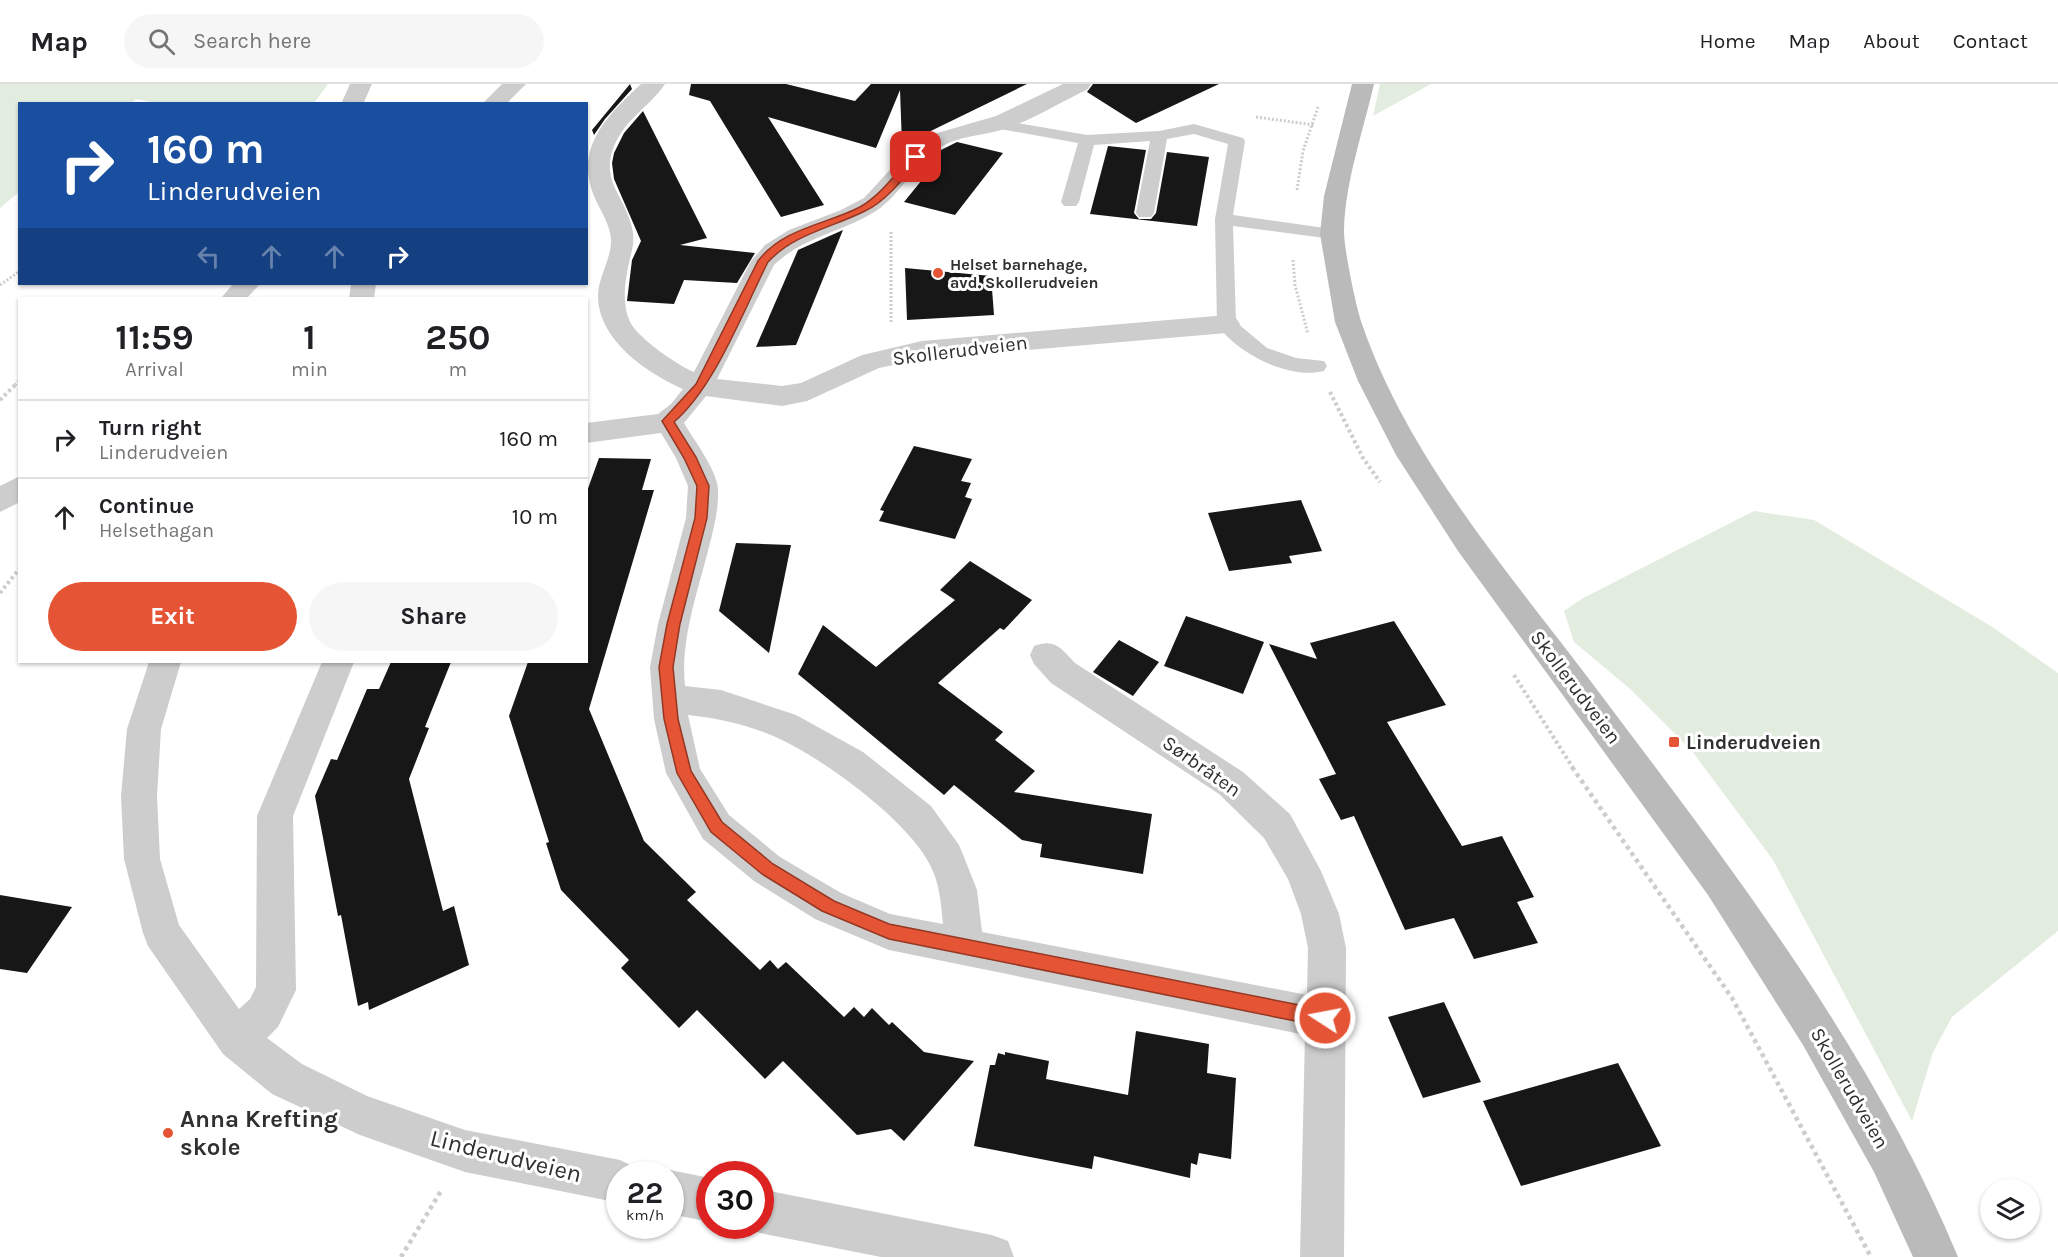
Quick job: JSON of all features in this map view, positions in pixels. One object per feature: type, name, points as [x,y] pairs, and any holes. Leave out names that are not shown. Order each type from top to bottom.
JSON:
[{"type":"street","points":[[353,102],[361,84]]},
{"type":"street","points":[[495,102],[515,84]]},
{"type":"street","name":"Skollerudveien","points":[[654,84],[627,109],[610,131],[601,151],[597,171],[619,222],[623,243],[615,270],[611,297],[618,326],[643,352],[673,375],[700,386],[782,396],[807,392],[872,361],[922,350],[1227,324]]},
{"type":"street","points":[[588,433],[668,421],[682,409],[700,386],[756,275],[770,254],[792,237],[864,208],[879,197],[929,144],[954,133],[995,124],[1080,84]]},
{"type":"street","name":"Skollerudveien","points":[[1363,84],[1336,196],[1332,234],[1348,322],[1372,381],[1406,448],[1469,543],[1721,883],[1817,1031],[1889,1157],[1936,1257]]},
{"type":"street","points":[[234,297],[246,285]]},
{"type":"street","points":[[668,421],[690,457],[703,486],[701,518],[674,624],[666,667],[671,719],[684,773],[716,827],[767,869],[828,906],[889,932],[1325,1018]]},
{"type":"street","points":[[0,501],[18,488]]},
{"type":"street","name":"Sørbråten","points":[[1046,655],[1063,674],[1231,783],[1277,826],[1303,871],[1320,914],[1327,948],[1322,1257]]},
{"type":"street","name":"Linderudveien","points":[[165,663],[144,729],[139,796],[142,859],[162,933],[237,1040],[287,1079],[360,1114],[465,1151],[606,1179]]},
{"type":"street","points":[[237,1040],[264,1013],[276,990],[275,816],[338,663]]},
{"type":"street","points":[[669,699],[721,704],[784,726],[851,763],[918,817],[946,857],[957,890],[965,947]]},
{"type":"street","points":[[774,1213],[992,1257]]},
{"type":"lane","points":[[995,124],[1087,140],[1159,136],[1194,129],[1237,141],[1224,219],[1227,324],[1260,353],[1294,365],[1317,366]]},
{"type":"lane","points":[[1145,213],[1159,136]]},
{"type":"lane","points":[[1070,202],[1087,140]]},
{"type":"lane","points":[[1224,219],[1332,234]]},
{"type":"path","points":[[1194,129],[1250,116],[1350,132]]},
{"type":"path","points":[[864,208],[891,230],[891,333],[872,361]]},
{"type":"path","points":[[0,285],[18,272]]},
{"type":"path","points":[[0,400],[18,382]]},
{"type":"path","points":[[0,593],[18,570]]},
{"type":"path","points":[[401,1257],[465,1151]]},
{"type":"green space","points":[[0,84],[328,84],[315,102],[152,102],[136,99],[132,102],[18,102],[18,193],[0,208]]},
{"type":"green space","points":[[1380,84],[1431,84],[1373,116]]},
{"type":"green space","points":[[1754,511],[1814,520],[1994,628],[2058,673],[2058,931],[1952,1017],[1933,1052],[1912,1121],[1773,860],[1692,751],[1629,688],[1574,642],[1564,611],[1583,598]]},
{"type":"building","points":[[630,84],[632,89],[594,135],[592,130]]},
{"type":"building","points":[[691,84],[786,84],[855,101],[871,84],[1027,84],[902,145],[900,90],[876,148],[768,117],[824,205],[781,217],[710,101],[689,95]]},
{"type":"building","points":[[1093,84],[1219,84],[1136,123],[1087,92]]},
{"type":"building","points":[[643,111],[707,238],[680,245],[755,253],[737,283],[684,280],[674,304],[627,301],[632,260],[641,241],[614,179],[612,163],[614,153],[624,133]]},
{"type":"building","points":[[957,142],[1003,153],[955,215],[904,202],[926,175],[921,174],[941,150]]},
{"type":"building","points":[[1108,146],[1146,150],[1134,213],[1139,219],[1151,219],[1156,213],[1167,152],[1209,157],[1197,226],[1090,214]]},
{"type":"building","points":[[843,230],[796,345],[756,347],[798,250]]},
{"type":"building","points":[[905,268],[991,276],[994,315],[907,320]]},
{"type":"building","points":[[914,446],[972,459],[961,481],[971,483],[965,497],[972,499],[955,539],[879,521],[884,511],[880,510]]},
{"type":"building","points":[[599,458],[651,459],[642,490],[654,490],[589,709],[644,841],[696,892],[687,900],[760,970],[770,960],[778,969],[786,962],[844,1017],[854,1007],[864,1017],[872,1008],[889,1025],[892,1022],[924,1052],[974,1061],[904,1141],[891,1129],[857,1135],[783,1061],[765,1079],[697,1010],[679,1028],[621,968],[629,960],[561,890],[546,843],[549,842],[509,716],[528,663],[588,663],[588,488]]},
{"type":"building","points":[[1301,500],[1322,551],[1289,556],[1292,563],[1229,571],[1208,513]]},
{"type":"building","points":[[736,543],[791,545],[769,653],[719,611]]},
{"type":"building","points":[[970,561],[1032,600],[1004,630],[1000,628],[938,683],[1003,732],[995,740],[1035,771],[1014,792],[1152,814],[1143,874],[1040,857],[1042,844],[1022,840],[954,785],[944,795],[798,674],[823,625],[876,667],[955,600],[940,590]]},
{"type":"building","points":[[1186,616],[1264,642],[1243,694],[1164,666]]},
{"type":"building","points":[[1394,621],[1446,705],[1387,722],[1462,846],[1502,836],[1534,897],[1517,902],[1538,943],[1474,959],[1454,918],[1405,930],[1354,816],[1341,820],[1319,779],[1336,774],[1269,644],[1317,659],[1310,643]]},
{"type":"building","points":[[1119,640],[1159,662],[1133,696],[1093,672]]},
{"type":"building","points":[[391,663],[451,663],[425,727],[429,728],[409,779],[443,911],[454,906],[469,965],[369,1010],[368,1002],[358,1006],[315,796],[331,759],[337,760],[367,689],[379,689]]},
{"type":"building","points":[[0,895],[72,907],[27,973],[0,969]]},
{"type":"building","points":[[1444,1002],[1481,1082],[1423,1098],[1388,1017]]},
{"type":"building","points":[[1136,1031],[1209,1044],[1207,1073],[1236,1078],[1231,1159],[1199,1153],[1197,1165],[1191,1163],[1190,1178],[1094,1156],[1092,1169],[974,1146],[990,1065],[995,1065],[998,1053],[1005,1055],[1005,1052],[1049,1061],[1046,1079],[1128,1095]]},
{"type":"building","points":[[1618,1063],[1661,1146],[1521,1186],[1483,1101]]},
{"type":"place","name":"Helset barnehage, avd. Skollerudveien","points":[[938,273]]},
{"type":"place","name":"Linderudveien","points":[[1674,742]]},
{"type":"place","name":"Anna Krefting skole","points":[[168,1133]]},
{"type":"route","points":[[916,157],[879,197],[864,208],[792,237],[776,247],[763,261],[700,386],[682,409],[668,421],[690,457],[703,486],[701,518],[674,624],[666,667],[671,719],[684,773],[716,827],[767,869],[828,906],[889,932],[1325,1018]]}]
